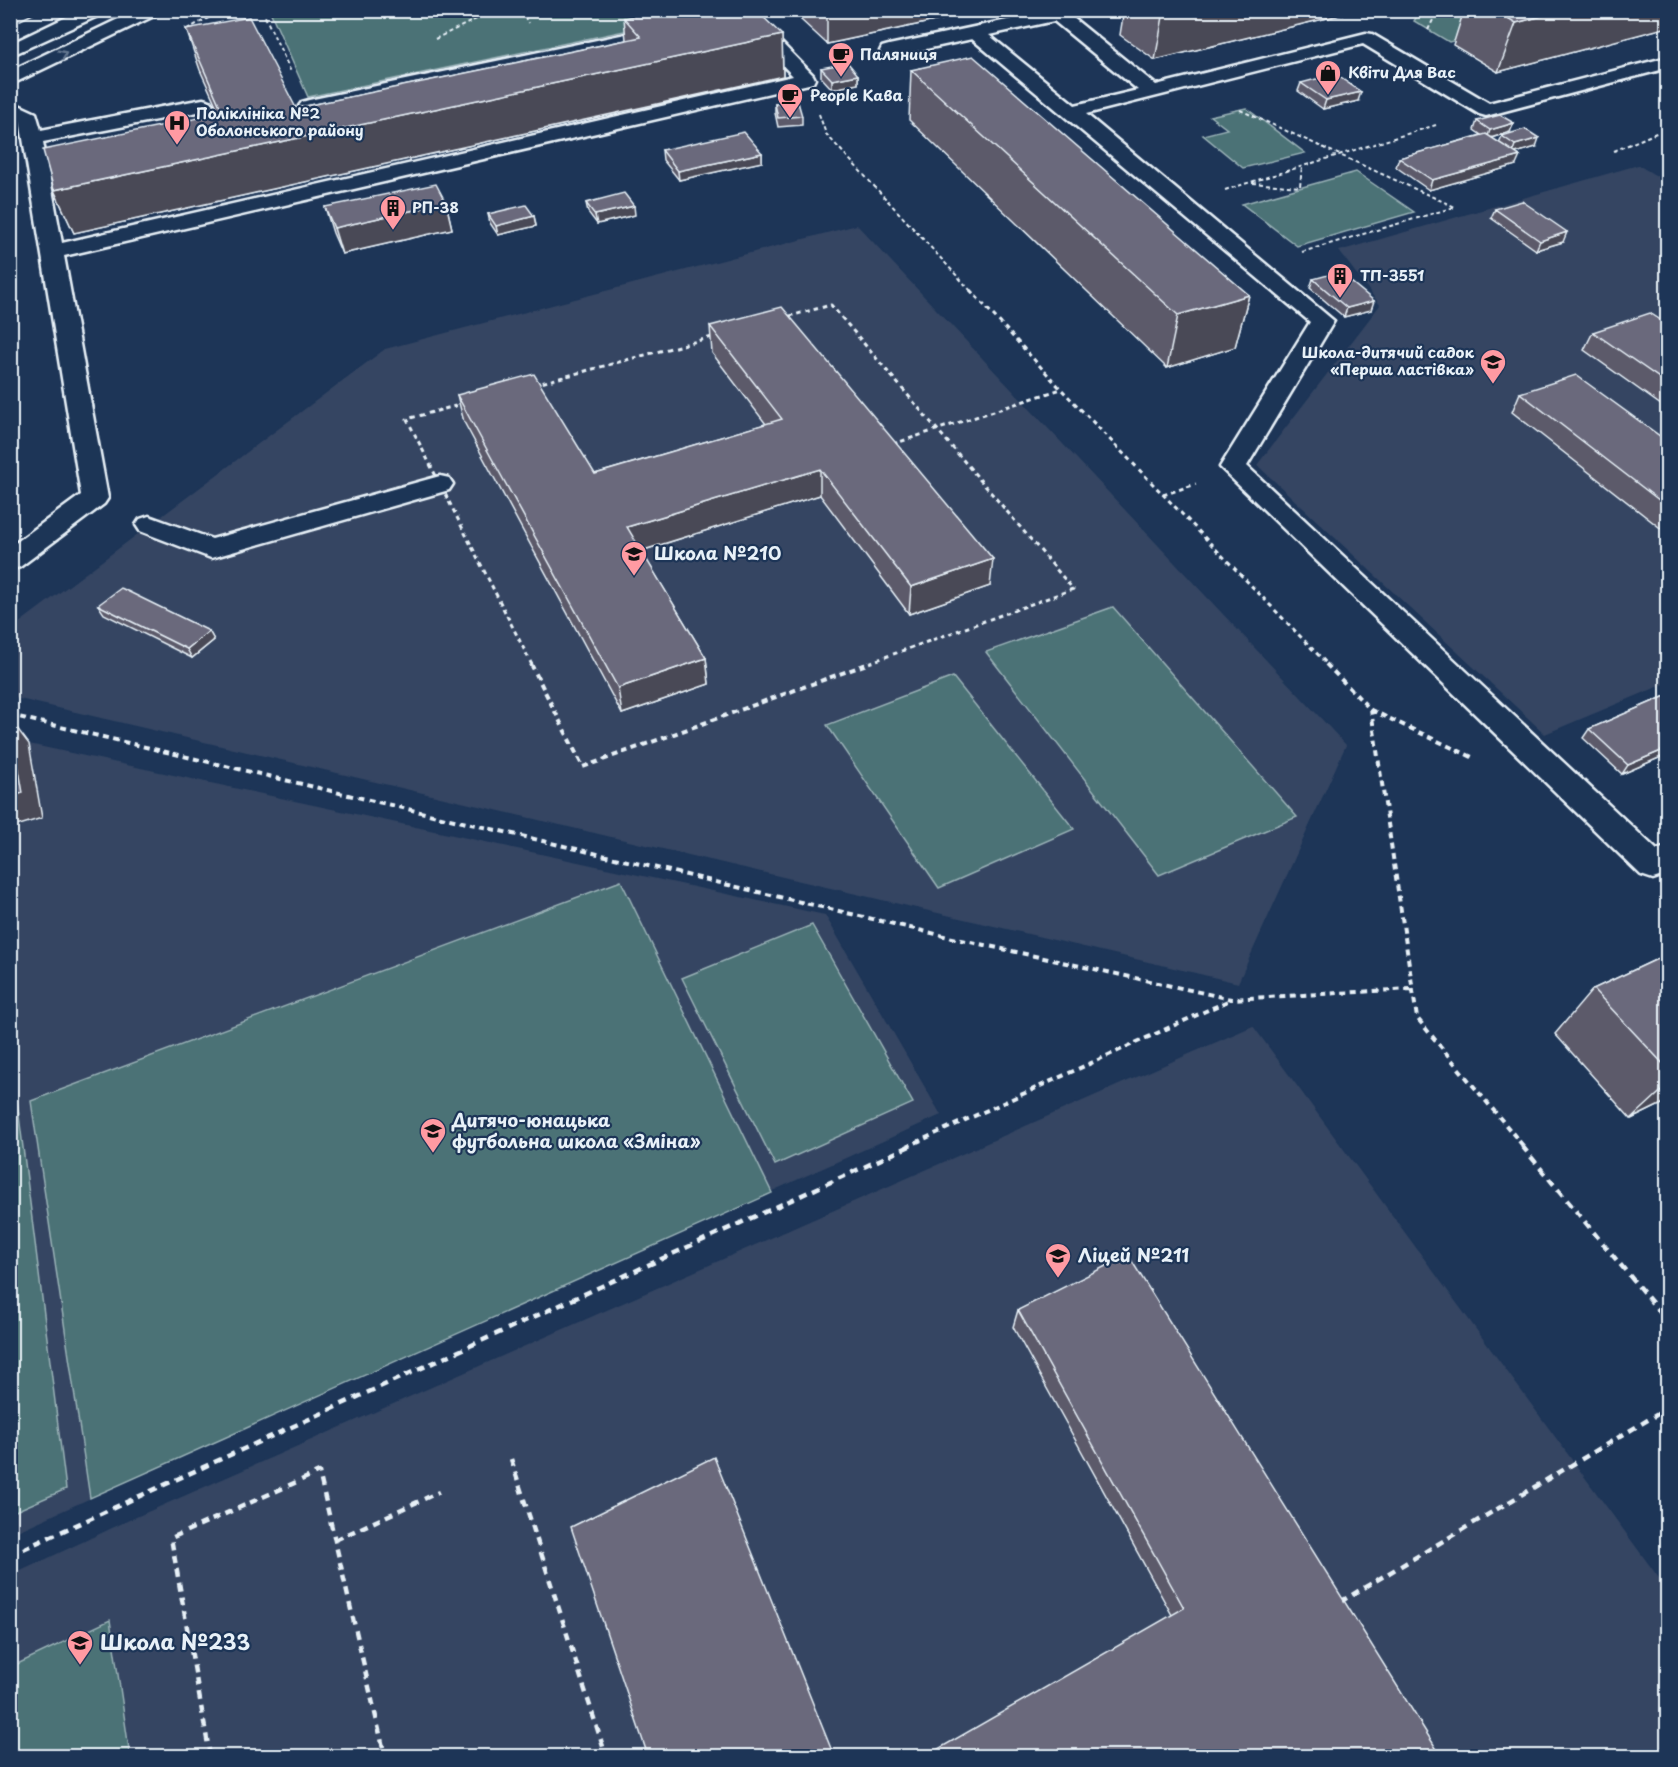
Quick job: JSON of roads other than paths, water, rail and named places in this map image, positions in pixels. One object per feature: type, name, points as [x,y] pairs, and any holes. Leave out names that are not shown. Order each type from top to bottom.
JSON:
[{"type":"main road","points":[[10,51],[96,10]]},
{"type":"main road","points":[[10,79],[152,10]]},
{"type":"main road","points":[[889,51],[1081,10]]},
{"type":"main road","points":[[53,252],[806,79],[744,14],[733,16]]},
{"type":"main road","points":[[1058,15],[1153,92]]},
{"type":"main road","points":[[309,106],[688,26]]},
{"type":"main road","points":[[976,33],[1322,321],[1233,467],[1653,866],[1668,860]]},
{"type":"main road","points":[[1072,112],[1366,38],[1486,110],[1668,62]]},
{"type":"main road","points":[[33,138],[203,105]]},
{"type":"main road","points":[[10,107],[29,117],[95,498],[10,561]]},
{"type":"main road","points":[[149,525],[211,549],[440,484]]},
{"type":"tram line","points":[[10,25],[41,10]]},
{"type":"place","name":"Паляниця","points":[[841,78]]},
{"type":"place","name":"Квіти Для Вас","points":[[1328,96]]},
{"type":"place","name":"People Кава","points":[[790,119]]},
{"type":"place","name":"Поліклініка №2 Оболонського району","points":[[177,146]]},
{"type":"place","name":"РП-38","points":[[393,231]]},
{"type":"place","name":"ТП-3551","points":[[1340,299]]},
{"type":"place","name":"Школа-дитячий садок «Перша ластівка»","points":[[1493,385]]},
{"type":"place","name":"Школа №210","points":[[634,577]]},
{"type":"place","name":"Дитячо-юнацька футбольна школа «Зміна»","points":[[433,1154]]},
{"type":"place","name":"Ліцей №211","points":[[1058,1279]]},
{"type":"place","name":"Школа №233","points":[[80,1666]]}]
